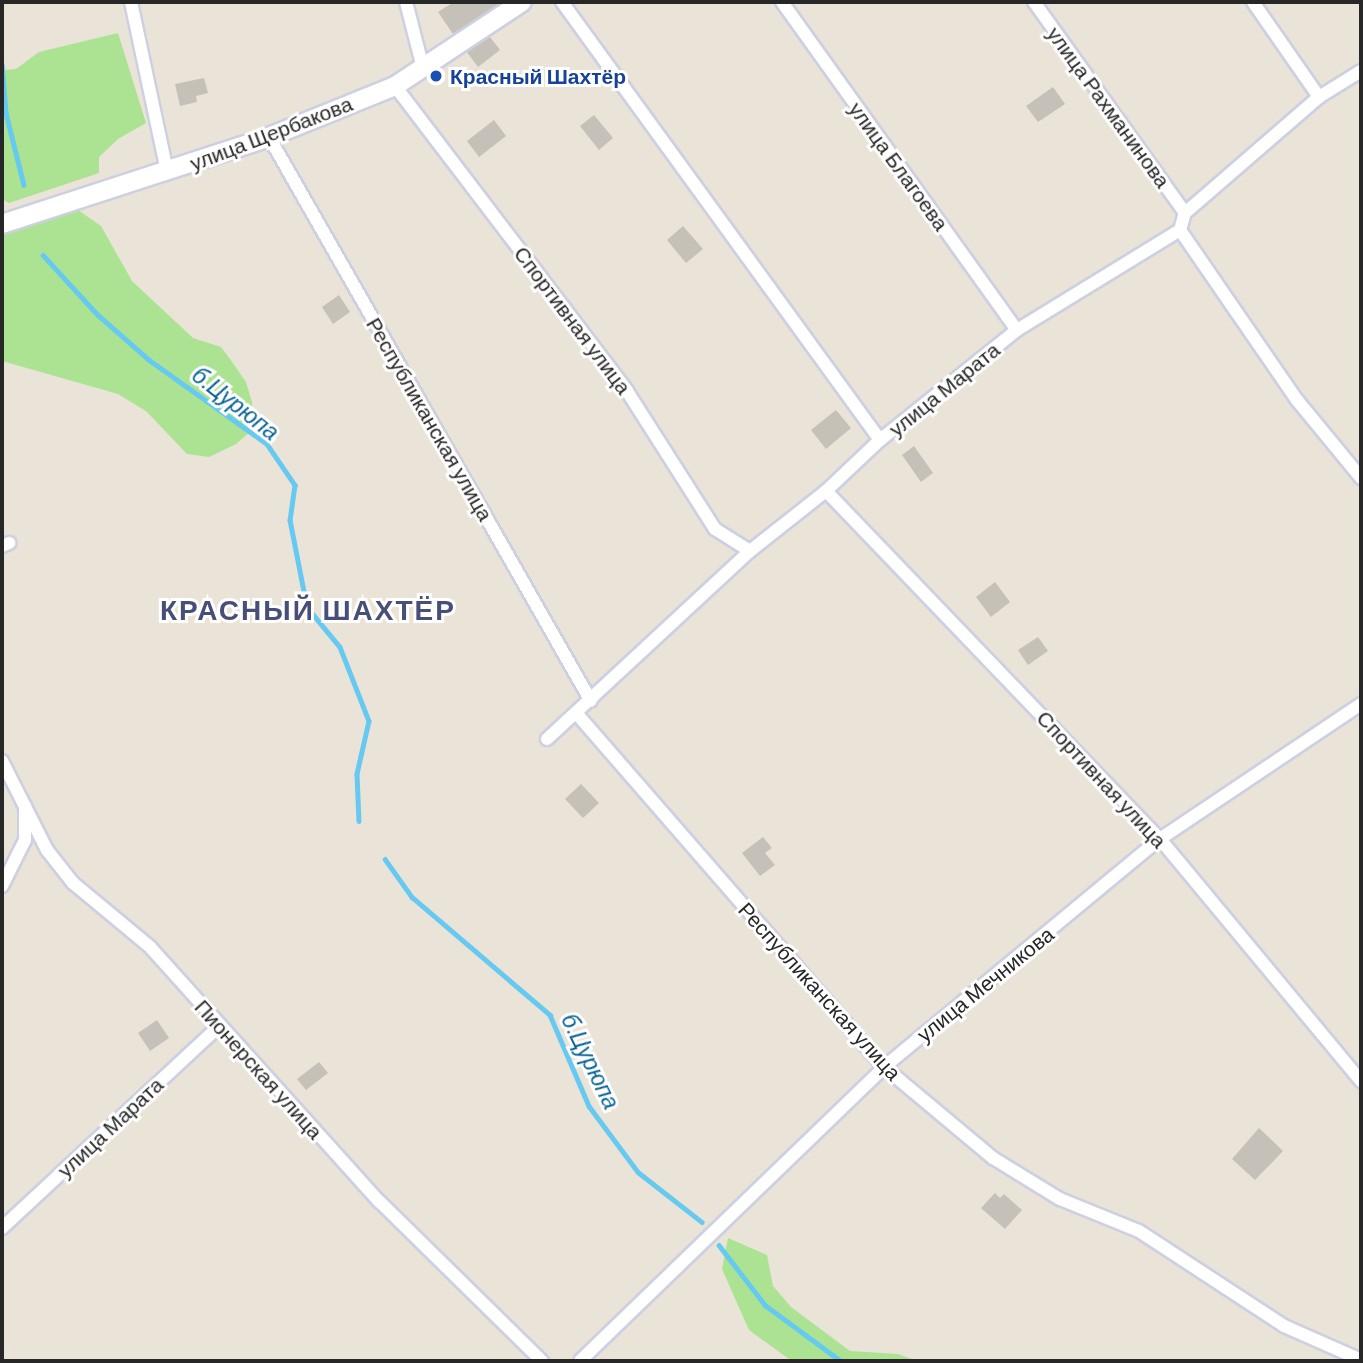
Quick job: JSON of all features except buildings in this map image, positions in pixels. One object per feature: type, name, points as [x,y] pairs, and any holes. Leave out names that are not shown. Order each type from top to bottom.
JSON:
[{"type":"street","points":[[131,2],[167,172]]},
{"type":"street","points":[[406,2],[423,68]]},
{"type":"street","name":"улица Щербакова","points":[[2,224],[269,137],[395,86],[522,2]]},
{"type":"street","points":[[562,2],[880,440]]},
{"type":"street","name":"улица Благоева","points":[[782,2],[1017,330]]},
{"type":"street","name":"улица Рахманинова","points":[[1034,2],[1185,213]]},
{"type":"street","points":[[1253,2],[1319,97]]},
{"type":"street","points":[[1361,71],[1319,97],[1185,213],[1180,230],[1297,400],[1361,478]]},
{"type":"street","name":"Спортивная улица","points":[[395,86],[627,391],[715,529],[750,551]]},
{"type":"street","name":"Республиканская улица","points":[[269,137],[591,701]]},
{"type":"street","name":"улица Марата","points":[[547,739],[750,551],[826,491],[880,440],[1017,330],[1180,230]]},
{"type":"street","name":"Спортивная улица","points":[[826,491],[1160,839],[1361,1081]]},
{"type":"street","name":"улица Мечникова","points":[[580,1361],[884,1067],[1160,839],[1361,704]]},
{"type":"street","name":"Республиканская улица","points":[[577,714],[884,1067],[993,1158],[1060,1199],[1139,1231],[1284,1326],[1361,1360]]},
{"type":"street","name":"Пионерская улица","points":[[2,761],[8,782],[25,802],[55,863],[150,947],[380,1202],[542,1361]]},
{"type":"street","points":[[2,886],[24,840],[25,802]]},
{"type":"street","name":"улица Марата","points":[[2,1228],[219,1026]]},
{"type":"green space","points":[[118,33],[146,123],[118,139],[99,157],[99,173],[9,203],[2,199],[2,70],[16,69],[39,52]]},
{"type":"green space","points":[[68,203],[101,226],[132,281],[193,338],[221,347],[230,359],[246,382],[252,402],[253,429],[236,444],[209,457],[187,454],[146,411],[118,394],[2,361],[2,224]]},
{"type":"green space","points":[[728,1238],[767,1255],[773,1286],[791,1307],[850,1351],[898,1354],[917,1361],[789,1359],[749,1330],[722,1269]]},
{"type":"waterway","name":"б.Цурюпа","points":[[2,64],[6,113],[24,185]]},
{"type":"waterway","name":"б.Цурюпа","points":[[43,255],[98,315],[148,359],[267,444],[295,485],[290,520],[307,607],[340,647],[369,721],[357,774],[359,821]]},
{"type":"waterway","name":"б.Цурюпа","points":[[385,859],[412,897],[550,1015],[589,1106],[638,1172],[702,1222]]},
{"type":"waterway","name":"б.Цурюпа","points":[[719,1245],[765,1305],[841,1361]]},
{"type":"place","name":"Красный Шахтёр","points":[[436,76]]},
{"type":"district","name":"КРАСНЫЙ ШАХТЁР","points":[[308,609]]}]
